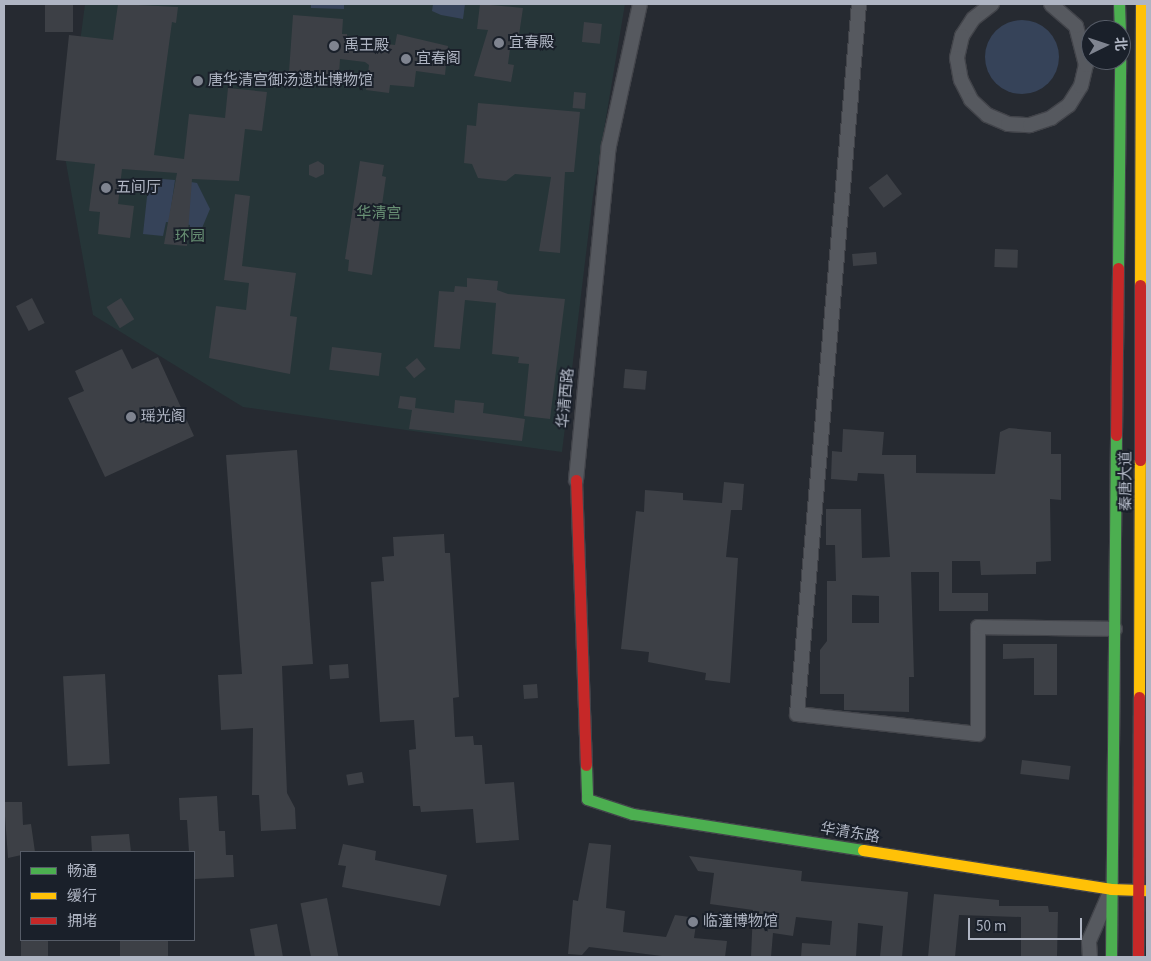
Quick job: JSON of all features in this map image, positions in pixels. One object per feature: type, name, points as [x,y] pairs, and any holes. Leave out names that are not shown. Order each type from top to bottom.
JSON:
[{"type":"main road","points":[[1119,4],[1120,20]]},
{"type":"main road","name":"秦唐大道","points":[[1138,957],[1144,890],[1144,53],[1140,4]]},
{"type":"main road","points":[[1131,53],[1144,53]]},
{"type":"main road","name":"秦唐大道","points":[[1112,957],[1111,889],[1120,70]]},
{"type":"main road","name":"华清西路","points":[[576,480],[587,798]]},
{"type":"main road","name":"华清东路","points":[[587,798],[633,814],[1111,889],[1144,890]]},
{"type":"street","name":"华清西路","points":[[576,480],[609,146],[640,4]]},
{"type":"street","points":[[859,4],[797,714],[978,734],[978,627],[1115,630]]},
{"type":"street","points":[[992,4],[973,19],[962,36],[958,58],[960,80],[971,100],[987,115],[1008,124],[1030,125],[1051,118],[1069,105],[1081,86],[1086,65],[1076,26],[1051,4]]},
{"type":"street","points":[[1090,957],[1089,941],[1111,889]]},
{"type":"green space","name":"华清宫","points":[[85,4],[625,4],[593,196],[562,452],[243,407],[93,315],[65,157]]},
{"type":"water","points":[[311,4],[344,4],[344,9],[311,8]]},
{"type":"water","points":[[433,4],[465,4],[463,19],[441,15],[432,11]]},
{"type":"water","points":[[1015,20],[1029,20],[1043,26],[1053,36],[1059,50],[1059,64],[1053,78],[1043,88],[1029,94],[1015,94],[1001,88],[991,78],[985,64],[985,50],[991,36],[1001,26]]},
{"type":"water","points":[[149,178],[175,180],[170,215],[191,182],[197,183],[210,209],[197,240],[188,239],[190,225],[166,222],[163,236],[143,234]]},
{"type":"building","points":[[45,4],[73,4],[73,32],[45,32]]},
{"type":"building","points":[[118,4],[178,7],[176,23],[172,22],[154,155],[184,159],[189,114],[225,118],[228,88],[267,92],[262,131],[245,129],[239,181],[192,179],[187,246],[164,244],[177,173],[122,169],[118,204],[134,206],[130,238],[98,234],[100,212],[89,211],[95,164],[56,160],[69,35],[113,40]]},
{"type":"building","name":"宜春殿","points":[[480,4],[523,8],[519,35],[512,34],[508,64],[514,65],[511,82],[474,76],[488,30],[477,29]]},
{"type":"building","points":[[293,15],[343,19],[342,34],[347,34],[347,39],[395,45],[397,34],[448,46],[445,75],[416,71],[414,87],[390,85],[389,93],[366,90],[369,65],[365,62],[340,59],[339,75],[289,72]]},
{"type":"building","points":[[584,22],[602,24],[600,44],[582,42]]},
{"type":"building","points":[[574,92],[586,93],[585,109],[573,108]]},
{"type":"building","points":[[478,103],[580,112],[574,172],[565,172],[560,253],[539,251],[551,177],[515,174],[506,181],[478,178],[472,164],[464,163],[467,125],[476,126]]},
{"type":"building","points":[[318,161],[324,165],[324,174],[316,178],[309,175],[309,165]]},
{"type":"building","points":[[360,161],[384,165],[382,176],[386,177],[372,275],[348,271],[349,260],[345,259]]},
{"type":"building","points":[[887,174],[902,194],[884,208],[869,188]]},
{"type":"building","points":[[235,194],[250,196],[242,266],[296,273],[290,316],[297,317],[290,374],[209,358],[216,306],[246,310],[249,283],[224,280]]},
{"type":"building","points":[[995,249],[1018,250],[1017,268],[994,267]]},
{"type":"building","points":[[876,252],[877,264],[853,266],[852,254]]},
{"type":"building","points":[[467,278],[498,281],[497,290],[508,294],[565,299],[550,419],[524,416],[529,364],[518,363],[519,357],[492,354],[496,303],[465,300],[460,349],[434,347],[439,291],[454,292],[455,286],[467,287]]},
{"type":"building","points":[[32,298],[45,323],[29,331],[16,306]]},
{"type":"building","points":[[121,298],[134,319],[120,328],[107,307]]},
{"type":"building","points":[[332,347],[382,353],[379,376],[329,370]]},
{"type":"building","name":"瑶光阁","points":[[122,349],[132,369],[158,357],[194,436],[105,477],[68,398],[84,391],[75,371]]},
{"type":"building","points":[[417,358],[426,369],[414,378],[405,367]]},
{"type":"building","points":[[625,369],[647,371],[645,390],[623,388]]},
{"type":"building","points":[[400,396],[416,398],[415,408],[454,413],[455,400],[484,403],[483,413],[525,419],[522,441],[409,429],[412,410],[398,408]]},
{"type":"building","points":[[1009,428],[1051,432],[1051,454],[1061,454],[1061,500],[1050,499],[1051,561],[1036,562],[1036,574],[981,575],[980,561],[952,561],[952,593],[988,593],[988,611],[939,611],[939,572],[911,572],[914,677],[909,677],[909,712],[844,710],[844,694],[820,694],[820,650],[827,641],[827,581],[836,581],[835,545],[826,545],[826,509],[861,509],[862,558],[890,557],[884,474],[858,473],[857,481],[831,479],[832,451],[842,452],[843,429],[884,432],[882,455],[916,455],[916,473],[995,474],[1000,432]],"holes":[[[852,595],[879,596],[879,623],[852,623]]]},
{"type":"building","points":[[297,450],[313,664],[282,666],[287,793],[295,808],[296,829],[261,831],[259,795],[252,795],[253,728],[221,730],[218,675],[242,674],[226,455]]},
{"type":"building","points":[[724,482],[744,484],[742,510],[731,510],[726,557],[738,558],[730,683],[705,680],[706,673],[648,662],[649,652],[621,649],[636,511],[644,512],[645,490],[683,493],[683,500],[722,503]]},
{"type":"building","points":[[444,534],[445,553],[450,553],[459,697],[453,698],[455,737],[473,736],[474,745],[482,745],[485,784],[514,782],[519,840],[476,843],[473,809],[421,812],[420,806],[413,806],[409,750],[416,749],[414,720],[380,722],[371,582],[384,581],[382,557],[394,556],[393,537]]},
{"type":"building","points":[[1003,644],[1057,644],[1057,695],[1034,695],[1034,658],[1003,659]]},
{"type":"building","points":[[348,664],[349,678],[330,679],[329,665]]},
{"type":"building","points":[[105,674],[110,764],[68,766],[63,676]]},
{"type":"building","points":[[537,684],[538,698],[524,699],[523,685]]},
{"type":"building","points":[[1022,760],[1071,766],[1069,780],[1020,774]]},
{"type":"building","points":[[362,772],[364,783],[348,786],[346,775]]},
{"type":"building","points":[[217,796],[219,831],[225,831],[226,855],[233,855],[234,877],[195,879],[195,851],[189,851],[187,820],[180,820],[179,798]]},
{"type":"building","points":[[4,802],[22,802],[23,825],[31,824],[35,851],[20,851],[20,855],[8,858]]},
{"type":"building","points":[[129,834],[131,851],[92,851],[91,836]]},
{"type":"building","points":[[589,843],[611,845],[606,908],[625,911],[623,932],[666,937],[675,915],[697,918],[694,938],[727,941],[725,957],[670,957],[589,947],[582,955],[568,954],[573,900],[578,901]]},
{"type":"building","points":[[343,844],[376,851],[375,860],[447,875],[440,906],[342,887],[346,866],[338,865]]},
{"type":"building","points":[[689,856],[802,871],[801,881],[908,892],[902,957],[880,957],[883,926],[858,923],[856,957],[801,957],[802,943],[830,945],[832,921],[796,917],[793,936],[773,933],[771,957],[751,957],[753,910],[710,904],[714,873],[698,871]]},
{"type":"building","points":[[934,894],[999,900],[999,906],[1048,906],[1049,912],[1058,912],[1057,957],[1021,957],[1021,917],[959,915],[955,957],[928,957]]},
{"type":"building","points":[[327,898],[338,957],[311,957],[300,903]]},
{"type":"building","points":[[277,924],[283,957],[255,957],[250,929]]},
{"type":"building","points":[[21,941],[48,941],[48,957],[21,957]]},
{"type":"building","points":[[120,941],[168,941],[168,957],[120,957]]},
{"type":"traffic: fast","points":[[1119,4],[1120,20]]},
{"type":"traffic: fast","points":[[1118,268],[1120,70]]},
{"type":"traffic: fast","points":[[1111,957],[1116,435]]},
{"type":"traffic: fast","points":[[586,765],[587,799],[633,814],[863,850]]},
{"type":"traffic: slow","points":[[1140,285],[1141,4]]},
{"type":"traffic: slow","points":[[1139,697],[1140,460]]},
{"type":"traffic: slow","points":[[863,850],[1111,889],[1147,890]]},
{"type":"traffic: jam","points":[[1116,435],[1118,268]]},
{"type":"traffic: jam","points":[[1140,285],[1140,460]]},
{"type":"traffic: jam","points":[[576,480],[586,765]]},
{"type":"traffic: jam","points":[[1138,957],[1139,697]]},
{"type":"place","name":"宜春殿","points":[[499,43]]},
{"type":"place","name":"禹王殿","points":[[334,46]]},
{"type":"place","name":"宜春阁","points":[[406,59]]},
{"type":"place","name":"唐华清宫御汤遗址博物馆","points":[[198,81]]},
{"type":"place","name":"五间厅","points":[[106,188]]},
{"type":"place","name":"瑶光阁","points":[[131,417]]},
{"type":"place","name":"临潼博物馆","points":[[693,922]]},
{"type":"park label","name":"环园","points":[[190,237]]}]
